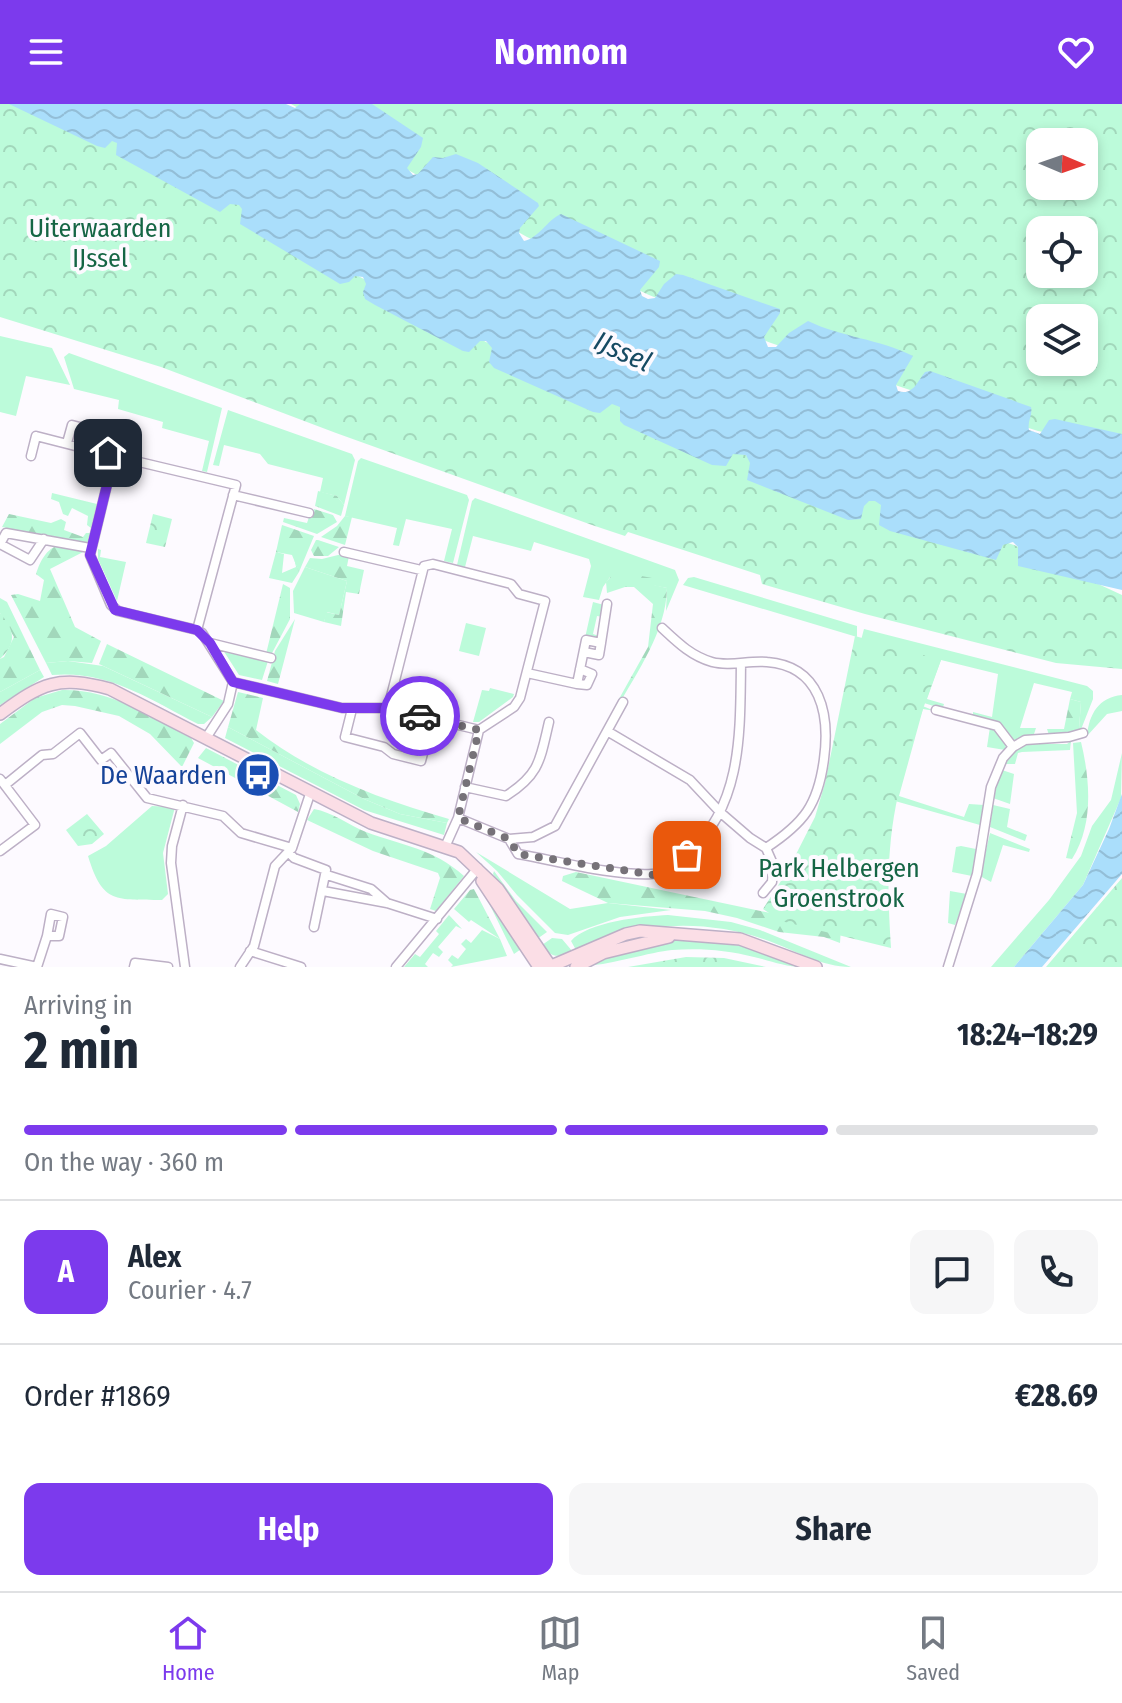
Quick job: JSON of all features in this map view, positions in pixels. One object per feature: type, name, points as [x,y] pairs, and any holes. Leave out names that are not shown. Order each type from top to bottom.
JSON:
[{"type":"street","points":[[67,443],[72,425],[103,433]]},
{"type":"street","points":[[31,456],[36,436],[236,485],[197,630]]},
{"type":"street","points":[[114,456],[90,548],[92,561],[115,610],[197,630],[210,643],[233,682],[228,704],[206,738]]},
{"type":"street","points":[[233,495],[309,513]]},
{"type":"street","points":[[44,539],[30,560],[0,544],[6,533],[44,539],[90,548]]},
{"type":"street","points":[[344,552],[421,570]]},
{"type":"street","points":[[388,708],[424,566],[433,564],[511,584],[519,594],[545,601],[519,702],[479,730],[458,818],[445,847]]},
{"type":"street","points":[[527,673],[577,684],[586,640],[601,643],[608,615],[607,604]]},
{"type":"street","points":[[662,628],[691,654],[714,663],[768,662],[794,668],[817,690],[827,727],[822,773],[808,811],[793,830],[766,848]]},
{"type":"street","points":[[210,643],[271,658]]},
{"type":"street","points":[[509,839],[518,854],[655,875],[673,867],[700,843],[721,813],[734,776],[740,720],[741,663]]},
{"type":"street","points":[[0,714],[39,687],[85,682],[110,689],[371,823],[445,847],[498,889],[550,967],[626,934],[640,931],[740,939],[816,967]]},
{"type":"street","points":[[233,682],[352,709],[388,708],[479,730]]},
{"type":"street","points":[[458,818],[509,839],[533,837],[555,826],[623,702]]},
{"type":"street","points":[[352,709],[345,737],[421,761],[432,719]]},
{"type":"street","points":[[936,710],[997,726],[1013,747]]},
{"type":"street","points":[[465,787],[506,796],[526,783],[540,761],[549,722]]},
{"type":"street","points":[[607,731],[690,780],[721,813],[766,848],[773,864],[772,882],[763,893]]},
{"type":"street","points":[[0,851],[35,825],[2,782],[42,755],[53,754],[80,733],[101,760],[111,753],[147,798],[223,816],[241,833],[290,851],[294,858],[326,870],[314,927]]},
{"type":"street","points":[[948,967],[977,874],[994,778],[1003,758],[1025,740],[1083,733]]},
{"type":"street","points":[[240,967],[259,929],[275,866],[290,851],[310,794]]},
{"type":"street","points":[[183,805],[172,846],[171,863],[185,967]]},
{"type":"street","points":[[396,967],[476,870]]},
{"type":"street","points":[[476,870],[539,967]]},
{"type":"street","points":[[327,875],[371,889],[387,903]]},
{"type":"street","points":[[323,891],[387,903],[437,919]]},
{"type":"street","points":[[576,967],[603,953],[681,933]]},
{"type":"street","points":[[0,959],[37,967],[47,936]]},
{"type":"street","points":[[250,951],[286,965],[301,967]]},
{"type":"street","points":[[134,967],[135,963],[168,967]]},
{"type":"green space","name":"Uiterwaarden IJssel","points":[[0,104],[41,104],[115,140],[240,205],[360,277],[618,405],[745,455],[1014,545],[1122,595],[1122,669],[1056,663],[762,584],[760,575],[628,532],[625,536],[592,525],[161,367],[0,317]]},
{"type":"green space","points":[[291,104],[1122,104],[1122,448],[1038,431],[907,389],[771,343],[649,295],[527,237]]},
{"type":"green space","points":[[0,336],[52,348],[70,385],[26,376],[16,416],[0,412]]},
{"type":"green space","points":[[69,353],[222,408],[207,472],[202,471],[209,441],[162,428],[163,422],[118,409],[119,400],[74,389],[64,357]]},
{"type":"green space","points":[[228,410],[352,454],[355,460],[344,505],[337,496],[320,492],[323,478],[268,464],[260,454],[224,445],[219,466],[213,465]]},
{"type":"green space","points":[[361,458],[467,495],[469,500],[453,563],[444,561],[452,529],[406,519],[399,546],[393,545],[397,528],[345,516]]},
{"type":"green space","points":[[318,491],[337,496],[344,505],[341,516],[315,506]]},
{"type":"green space","points":[[52,493],[97,504],[91,528],[87,525],[88,516],[72,508],[68,516],[63,514],[59,502],[51,499]]},
{"type":"green space","points":[[475,498],[675,570],[679,580],[666,611],[667,588],[610,577],[599,600],[583,597],[591,566],[589,559],[534,542],[531,551],[473,536],[465,567],[457,565]]},
{"type":"green space","points":[[314,509],[333,515],[337,522],[317,534],[283,522],[284,518],[307,523]]},
{"type":"green space","points":[[9,514],[51,523],[61,519],[66,522],[64,530],[83,537],[90,533],[87,544],[2,527]]},
{"type":"green space","points":[[153,514],[172,519],[165,547],[146,543]]},
{"type":"green space","points":[[345,516],[352,517],[345,545],[321,537],[337,526]]},
{"type":"green space","points":[[282,525],[314,536],[299,572],[292,555],[276,552]]},
{"type":"green space","points":[[316,540],[339,547],[328,556],[314,556],[311,550]]},
{"type":"green space","points":[[60,545],[85,551],[50,569],[75,627],[101,641],[92,663],[46,663],[11,595],[40,601],[44,580],[36,574],[47,552]]},
{"type":"green space","points":[[98,549],[101,550],[100,557],[126,562],[117,601],[98,559]]},
{"type":"green space","points":[[276,552],[284,554],[282,573],[296,567],[294,558],[299,572],[292,583],[269,578]]},
{"type":"green space","points":[[342,554],[349,556],[347,566],[364,570],[359,594],[346,592],[341,626],[324,622],[326,612],[339,615],[347,581],[305,567],[310,558],[322,559]]},
{"type":"green space","points":[[305,567],[347,581],[339,615],[327,612],[324,622],[294,613],[293,591]]},
{"type":"green space","points":[[616,571],[652,578],[654,585],[667,588],[662,620],[656,635],[617,708],[615,706],[648,647],[653,604],[634,587],[607,593],[606,582]]},
{"type":"green space","points":[[694,577],[857,626],[857,637],[683,585],[688,578]]},
{"type":"green space","points":[[283,584],[290,588],[290,619],[271,655],[266,654]]},
{"type":"green space","points":[[0,598],[7,602],[40,670],[0,692],[0,659],[14,637],[0,613]]},
{"type":"green space","points":[[593,602],[604,605],[603,617],[597,616],[593,634],[599,636],[596,639],[585,638]]},
{"type":"green space","points":[[0,613],[9,625],[12,636],[9,647],[0,659]]},
{"type":"green space","points":[[295,619],[278,684],[267,681],[275,651]]},
{"type":"green space","points":[[466,623],[486,628],[479,656],[459,651]]},
{"type":"green space","points":[[864,629],[1087,686],[1093,691],[1093,699],[1080,732],[1049,735],[1047,729],[1079,729],[1081,702],[1070,699],[1072,692],[1034,683],[1020,728],[1036,728],[1034,734],[1014,740],[973,716],[973,712],[992,717],[998,674],[941,660],[927,699],[944,704],[943,707],[911,699],[860,644]]},
{"type":"green space","name":"Park Helbergen Groenstrook","points":[[855,636],[941,660],[916,729],[897,801],[889,861],[891,948],[781,921],[763,909],[788,870],[815,817],[825,783]]},
{"type":"green space","points":[[107,644],[224,701],[212,717],[99,664]]},
{"type":"green space","points":[[223,650],[268,661],[262,680],[239,675]]},
{"type":"green space","points":[[68,661],[103,666],[212,717],[204,724],[198,724],[128,688],[92,677],[52,675],[46,663]]},
{"type":"green space","points":[[40,670],[44,677],[0,705],[0,692]]},
{"type":"green space","points":[[490,688],[514,694],[479,722],[473,722],[482,690],[489,691]]},
{"type":"green space","points":[[62,690],[113,699],[191,738],[194,743],[182,767],[150,734],[119,716],[75,706],[62,705],[42,712],[0,744],[0,724],[35,698]]},
{"type":"green space","points":[[238,692],[263,698],[256,730],[300,760],[348,784],[449,819],[447,823],[400,814],[364,799],[228,727]]},
{"type":"green space","points":[[1122,695],[1122,711],[1107,714],[1087,736],[1090,721],[1101,703]]},
{"type":"green space","points":[[1070,699],[1081,702],[1079,729],[1064,729]]},
{"type":"green space","points":[[915,703],[935,711],[923,709],[899,796],[964,817],[969,804],[984,805],[980,825],[895,801]]},
{"type":"green space","points":[[228,727],[364,799],[400,814],[447,823],[444,835],[364,810],[225,738]]},
{"type":"green space","points":[[990,727],[999,730],[1007,742],[1005,750],[987,747]]},
{"type":"green space","points":[[1042,741],[1042,744],[1067,744],[1071,741],[1070,750],[1022,752],[1018,753],[1015,764],[1005,764],[1004,761],[1016,750]]},
{"type":"green space","points":[[1081,742],[1088,786],[1087,817],[1072,859],[1066,858],[1077,813],[1073,743]]},
{"type":"green space","points":[[206,748],[296,795],[300,804],[298,812],[198,758]]},
{"type":"green space","points":[[1122,753],[1121,798],[1083,885],[1014,967],[991,967],[1049,900],[1081,856],[1092,826],[1111,800]]},
{"type":"green space","points":[[1002,770],[1014,774],[1010,804],[993,798],[996,779]]},
{"type":"green space","points":[[993,805],[1010,809],[1007,827],[1027,835],[1025,841],[990,827]]},
{"type":"green space","points":[[152,806],[175,807],[163,853],[168,894],[162,900],[113,896],[99,883],[88,856],[106,846]]},
{"type":"green space","points":[[314,809],[366,832],[429,853],[464,876],[436,911],[430,909],[440,878],[438,873],[373,851],[307,820]]},
{"type":"green space","points":[[87,814],[104,834],[92,844],[78,846],[66,830]]},
{"type":"green space","points":[[990,833],[1030,849],[1029,852],[1003,845],[991,882],[980,876]]},
{"type":"green space","points":[[956,847],[976,849],[972,876],[952,872]]},
{"type":"green space","points":[[476,852],[570,909],[608,903],[671,910],[620,917],[568,935],[555,933]]},
{"type":"green space","points":[[494,871],[516,901],[547,932],[537,939],[493,874]]},
{"type":"green space","points":[[576,872],[841,928],[840,943],[824,937],[779,932],[705,911],[608,903],[562,881],[563,876]]},
{"type":"green space","points":[[1122,878],[1122,967],[1046,967]]},
{"type":"green space","points":[[474,889],[500,939],[471,920],[469,922],[454,909]]},
{"type":"green space","points":[[482,889],[524,947],[514,954]]},
{"type":"green space","points":[[950,891],[967,894],[955,925],[948,923]]},
{"type":"green space","points":[[449,915],[462,929],[456,926],[438,947],[443,952],[439,957],[433,953],[425,964],[428,967],[404,967],[415,954],[420,957],[439,934],[436,931]]},
{"type":"green space","points":[[668,915],[731,922],[760,930],[851,967],[819,961],[745,934],[696,926],[647,928],[599,940],[576,950],[571,941],[579,934],[602,925]]},
{"type":"green space","points":[[482,930],[500,939],[507,956],[451,967],[453,965],[448,960],[452,955],[458,959],[466,949],[461,944],[466,939],[471,943]]},
{"type":"green space","points":[[552,938],[562,939],[573,952],[552,955],[542,945]]},
{"type":"green space","points":[[692,939],[754,948],[803,967],[734,953],[693,949],[663,951],[588,965],[596,960],[672,940]]},
{"type":"green space","points":[[686,957],[724,958],[766,967],[628,967]]},
{"type":"water","name":"IJssel","points":[[9,104],[286,104],[295,108],[300,104],[372,104],[423,138],[421,147],[407,168],[413,175],[418,174],[433,157],[456,154],[478,163],[538,203],[539,206],[520,228],[519,233],[524,241],[561,214],[660,261],[659,267],[640,290],[642,296],[648,299],[655,298],[664,284],[676,274],[683,275],[780,309],[764,337],[768,347],[776,347],[789,333],[808,321],[913,356],[896,385],[898,391],[911,390],[925,372],[930,371],[1031,407],[1029,430],[1040,434],[1049,420],[1055,419],[1122,434],[1122,590],[1018,566],[1018,547],[1013,542],[1003,545],[996,560],[890,531],[879,525],[881,505],[875,501],[869,501],[864,506],[861,519],[848,520],[747,480],[750,463],[746,455],[733,454],[726,466],[712,465],[624,425],[620,421],[620,407],[612,404],[600,413],[593,412],[494,368],[489,362],[492,348],[486,341],[480,341],[469,352],[463,351],[375,305],[365,299],[363,277],[355,276],[349,282],[340,284],[240,224],[242,209],[239,205],[230,204],[220,212],[116,155],[117,143],[112,141],[105,148],[97,146]]},
{"type":"water","points":[[1122,794],[1122,874],[1042,967],[1014,967],[1083,885]]},
{"type":"way so far","points":[[420,716],[479,730],[458,818],[509,839],[518,854],[655,875],[673,867],[687,855]]},
{"type":"place","name":"De Waarden","points":[[258,775]]},
{"type":"route","points":[[108,453],[114,456],[90,555],[115,610],[202,633],[233,682],[342,708],[388,708],[420,716]]}]
